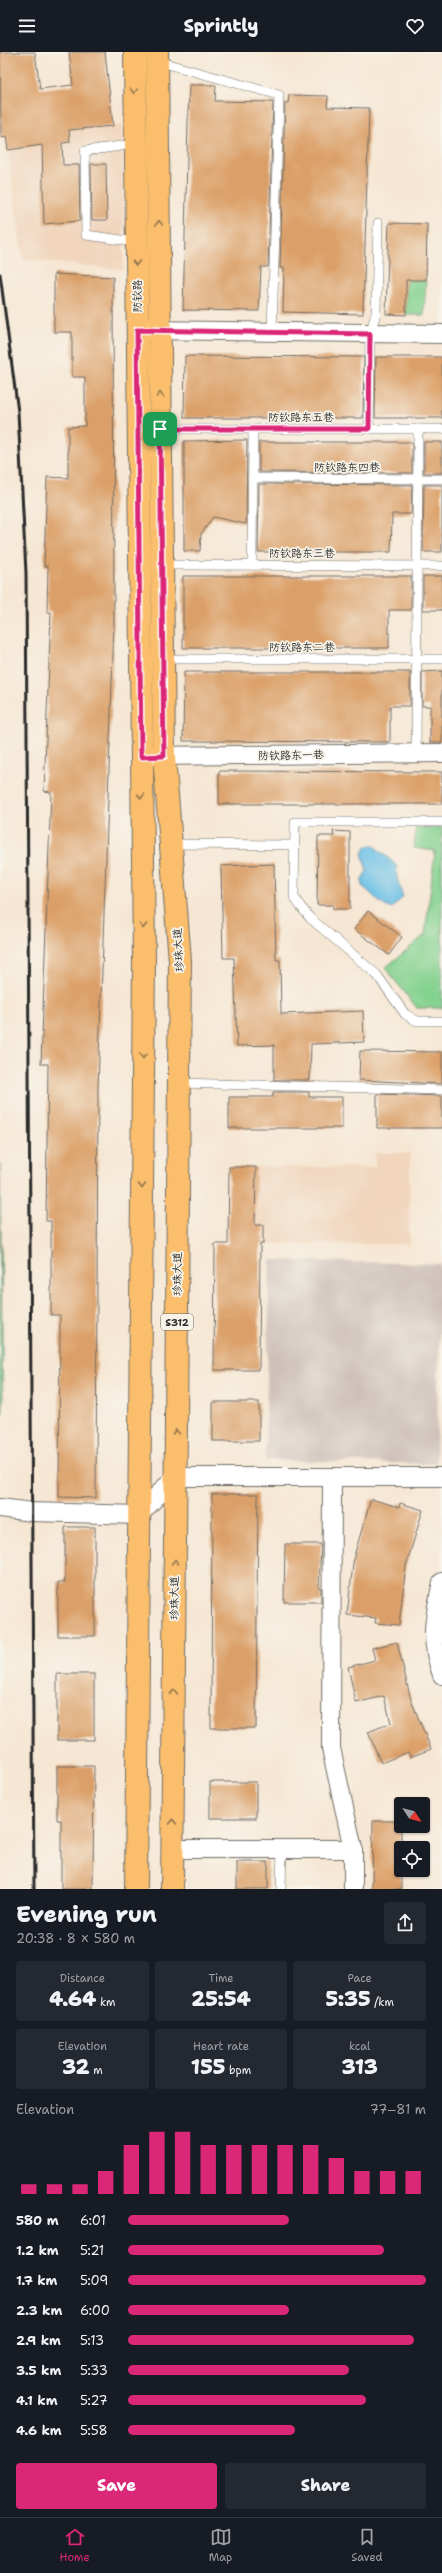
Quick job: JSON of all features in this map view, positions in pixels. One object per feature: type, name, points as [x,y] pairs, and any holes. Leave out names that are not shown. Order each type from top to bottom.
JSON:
[{"type":"main road","name":"防钦路","points":[[135,52],[141,757]]},
{"type":"main road","name":"防钦路","points":[[157,56],[164,756]]},
{"type":"main road","name":"珍珠大道","points":[[164,756],[180,961],[172,1889]]},
{"type":"main road","points":[[136,1889],[144,961],[141,757]]},
{"type":"street","points":[[137,330],[442,334]]},
{"type":"street","name":"防钦路东一巷","points":[[141,757],[442,753]]},
{"type":"street","points":[[0,1508],[32,1512],[139,1515],[175,1477],[442,1477]]},
{"type":"street","points":[[332,1477],[331,1748],[353,1849],[353,1889]]},
{"type":"street","points":[[442,1582],[432,1626],[438,1664],[442,1675]]},
{"type":"street","points":[[173,1849],[353,1849]]},
{"type":"lane","points":[[157,56],[279,95],[272,332]]},
{"type":"lane","points":[[135,144],[84,151],[86,235],[136,242]]},
{"type":"lane","points":[[369,429],[370,334],[376,313],[378,222]]},
{"type":"lane","name":"防钦路东五巷","points":[[160,429],[442,429]]},
{"type":"lane","points":[[252,565],[253,429]]},
{"type":"lane","points":[[416,753],[418,429]]},
{"type":"lane","name":"防钦路东四巷","points":[[253,478],[442,479]]},
{"type":"lane","name":"防钦路东三巷","points":[[162,566],[442,566]]},
{"type":"lane","name":"防钦路东二巷","points":[[163,659],[442,659]]},
{"type":"lane","points":[[442,822],[295,822],[294,897],[310,918],[378,975],[405,1014],[417,1021],[442,1021]]},
{"type":"lane","points":[[171,844],[295,845]]},
{"type":"lane","points":[[179,1083],[442,1090]]},
{"type":"lane","points":[[281,1889],[282,1849]]},
{"type":"shaded area","points":[[122,125],[124,270],[23,259],[6,137]]},
{"type":"shaded area","points":[[375,1153],[410,1153],[409,1244],[228,1244],[229,1167],[375,1167]]},
{"type":"shaded area","points":[[270,1260],[441,1264],[436,1464],[265,1460]]},
{"type":"green space","points":[[406,280],[426,280],[424,315],[406,315]]},
{"type":"green space","points":[[416,827],[442,827],[442,1008],[417,1008],[385,968],[425,935],[435,851],[414,848]]},
{"type":"green space","points":[[0,1163],[3,1414],[0,1414]]},
{"type":"water","points":[[373,845],[396,865],[397,878],[403,897],[392,908],[384,906],[362,886],[362,879],[367,871],[362,853],[367,846]]},
{"type":"building","points":[[0,52],[35,52],[40,89],[73,85],[69,52],[105,52],[113,126],[69,130],[70,142],[62,143],[63,165],[79,165],[80,221],[44,224],[42,145],[8,150],[6,137],[1,138]]},
{"type":"building","points":[[189,85],[216,85],[215,101],[273,102],[268,267],[261,267],[259,311],[183,310]]},
{"type":"building","points":[[289,95],[328,96],[327,107],[369,108],[363,314],[283,312],[284,268],[280,268],[285,103],[288,103]]},
{"type":"building","points":[[91,164],[106,164],[107,220],[92,220]]},
{"type":"building","points":[[389,223],[427,224],[426,280],[406,280],[406,315],[386,314]]},
{"type":"building","points":[[54,274],[113,277],[114,625],[98,1087],[96,1498],[59,1497],[60,1315],[51,1315],[51,1221],[46,1221],[48,1064],[41,1064],[51,792],[44,791],[51,612],[47,612],[48,566],[44,566],[47,477],[68,478],[68,427],[85,426],[85,377],[72,377],[72,332],[54,332]]},
{"type":"building","points":[[185,356],[364,357],[363,418],[184,418]]},
{"type":"building","points":[[376,357],[442,357],[442,418],[375,418]]},
{"type":"building","points":[[247,440],[246,524],[213,517],[201,534],[200,551],[184,551],[184,441]]},
{"type":"building","points":[[259,442],[412,442],[412,473],[259,472]]},
{"type":"building","points":[[424,442],[442,442],[442,473],[424,473]]},
{"type":"building","points":[[259,484],[412,485],[411,514],[392,514],[391,552],[258,552]]},
{"type":"building","points":[[424,485],[442,485],[442,552],[423,552]]},
{"type":"building","points":[[183,576],[411,576],[411,610],[389,610],[389,648],[183,648]]},
{"type":"building","points":[[423,576],[442,576],[442,610],[423,610]]},
{"type":"building","points":[[442,671],[442,742],[430,742],[430,706],[422,706],[422,672]]},
{"type":"building","points":[[184,672],[410,672],[410,706],[390,706],[390,742],[183,741]]},
{"type":"building","points":[[219,771],[442,772],[442,804],[219,804]]},
{"type":"building","points":[[333,831],[350,832],[350,909],[333,909],[333,905],[317,905],[318,836],[334,836]]},
{"type":"building","points":[[274,864],[276,960],[280,960],[281,1014],[363,1011],[364,1042],[311,1044],[310,1080],[274,1080],[274,1045],[237,1046],[234,958],[223,958],[221,866]]},
{"type":"building","points":[[368,911],[402,937],[389,955],[354,929]]},
{"type":"building","points":[[360,1051],[442,1052],[442,1084],[359,1080]]},
{"type":"building","points":[[273,1092],[309,1092],[309,1097],[342,1097],[342,1128],[229,1128],[229,1097],[273,1097]]},
{"type":"building","points":[[377,1094],[442,1096],[442,1128],[377,1128]]},
{"type":"building","points":[[229,1167],[256,1167],[255,1225],[263,1225],[263,1244],[260,1244],[259,1370],[214,1370],[215,1244],[228,1244]]},
{"type":"building","points":[[213,1402],[259,1402],[259,1441],[213,1441]]},
{"type":"building","points":[[212,1494],[258,1494],[256,1728],[211,1728]]},
{"type":"building","points":[[371,1499],[399,1507],[400,1503],[423,1510],[406,1566],[399,1625],[375,1623],[376,1618],[347,1615],[354,1556]]},
{"type":"building","points":[[65,1527],[95,1527],[95,1636],[58,1636],[58,1582],[65,1582]]},
{"type":"building","points":[[285,1544],[321,1544],[319,1588],[321,1588],[321,1602],[284,1602]]},
{"type":"building","points":[[397,1642],[411,1700],[431,1749],[410,1757],[408,1752],[381,1763],[368,1732],[391,1723],[384,1696],[356,1703],[348,1667],[375,1660],[372,1648]]},
{"type":"building","points":[[57,1674],[94,1674],[94,1740],[57,1740]]},
{"type":"building","points":[[57,1766],[94,1766],[93,1889],[61,1889],[61,1820],[57,1820]]},
{"type":"building","points":[[210,1782],[256,1782],[256,1818],[210,1818]]},
{"type":"building","points":[[373,1821],[394,1821],[394,1833],[401,1833],[401,1841],[394,1841],[394,1877],[401,1877],[401,1889],[372,1889]]},
{"type":"building","points":[[237,1862],[268,1862],[268,1889],[237,1889]]},
{"type":"railway","points":[[0,274],[18,412],[26,573],[34,1889]]},
{"type":"route","points":[[137,330],[370,334],[369,429],[160,429],[164,756],[141,757],[137,330]]}]
